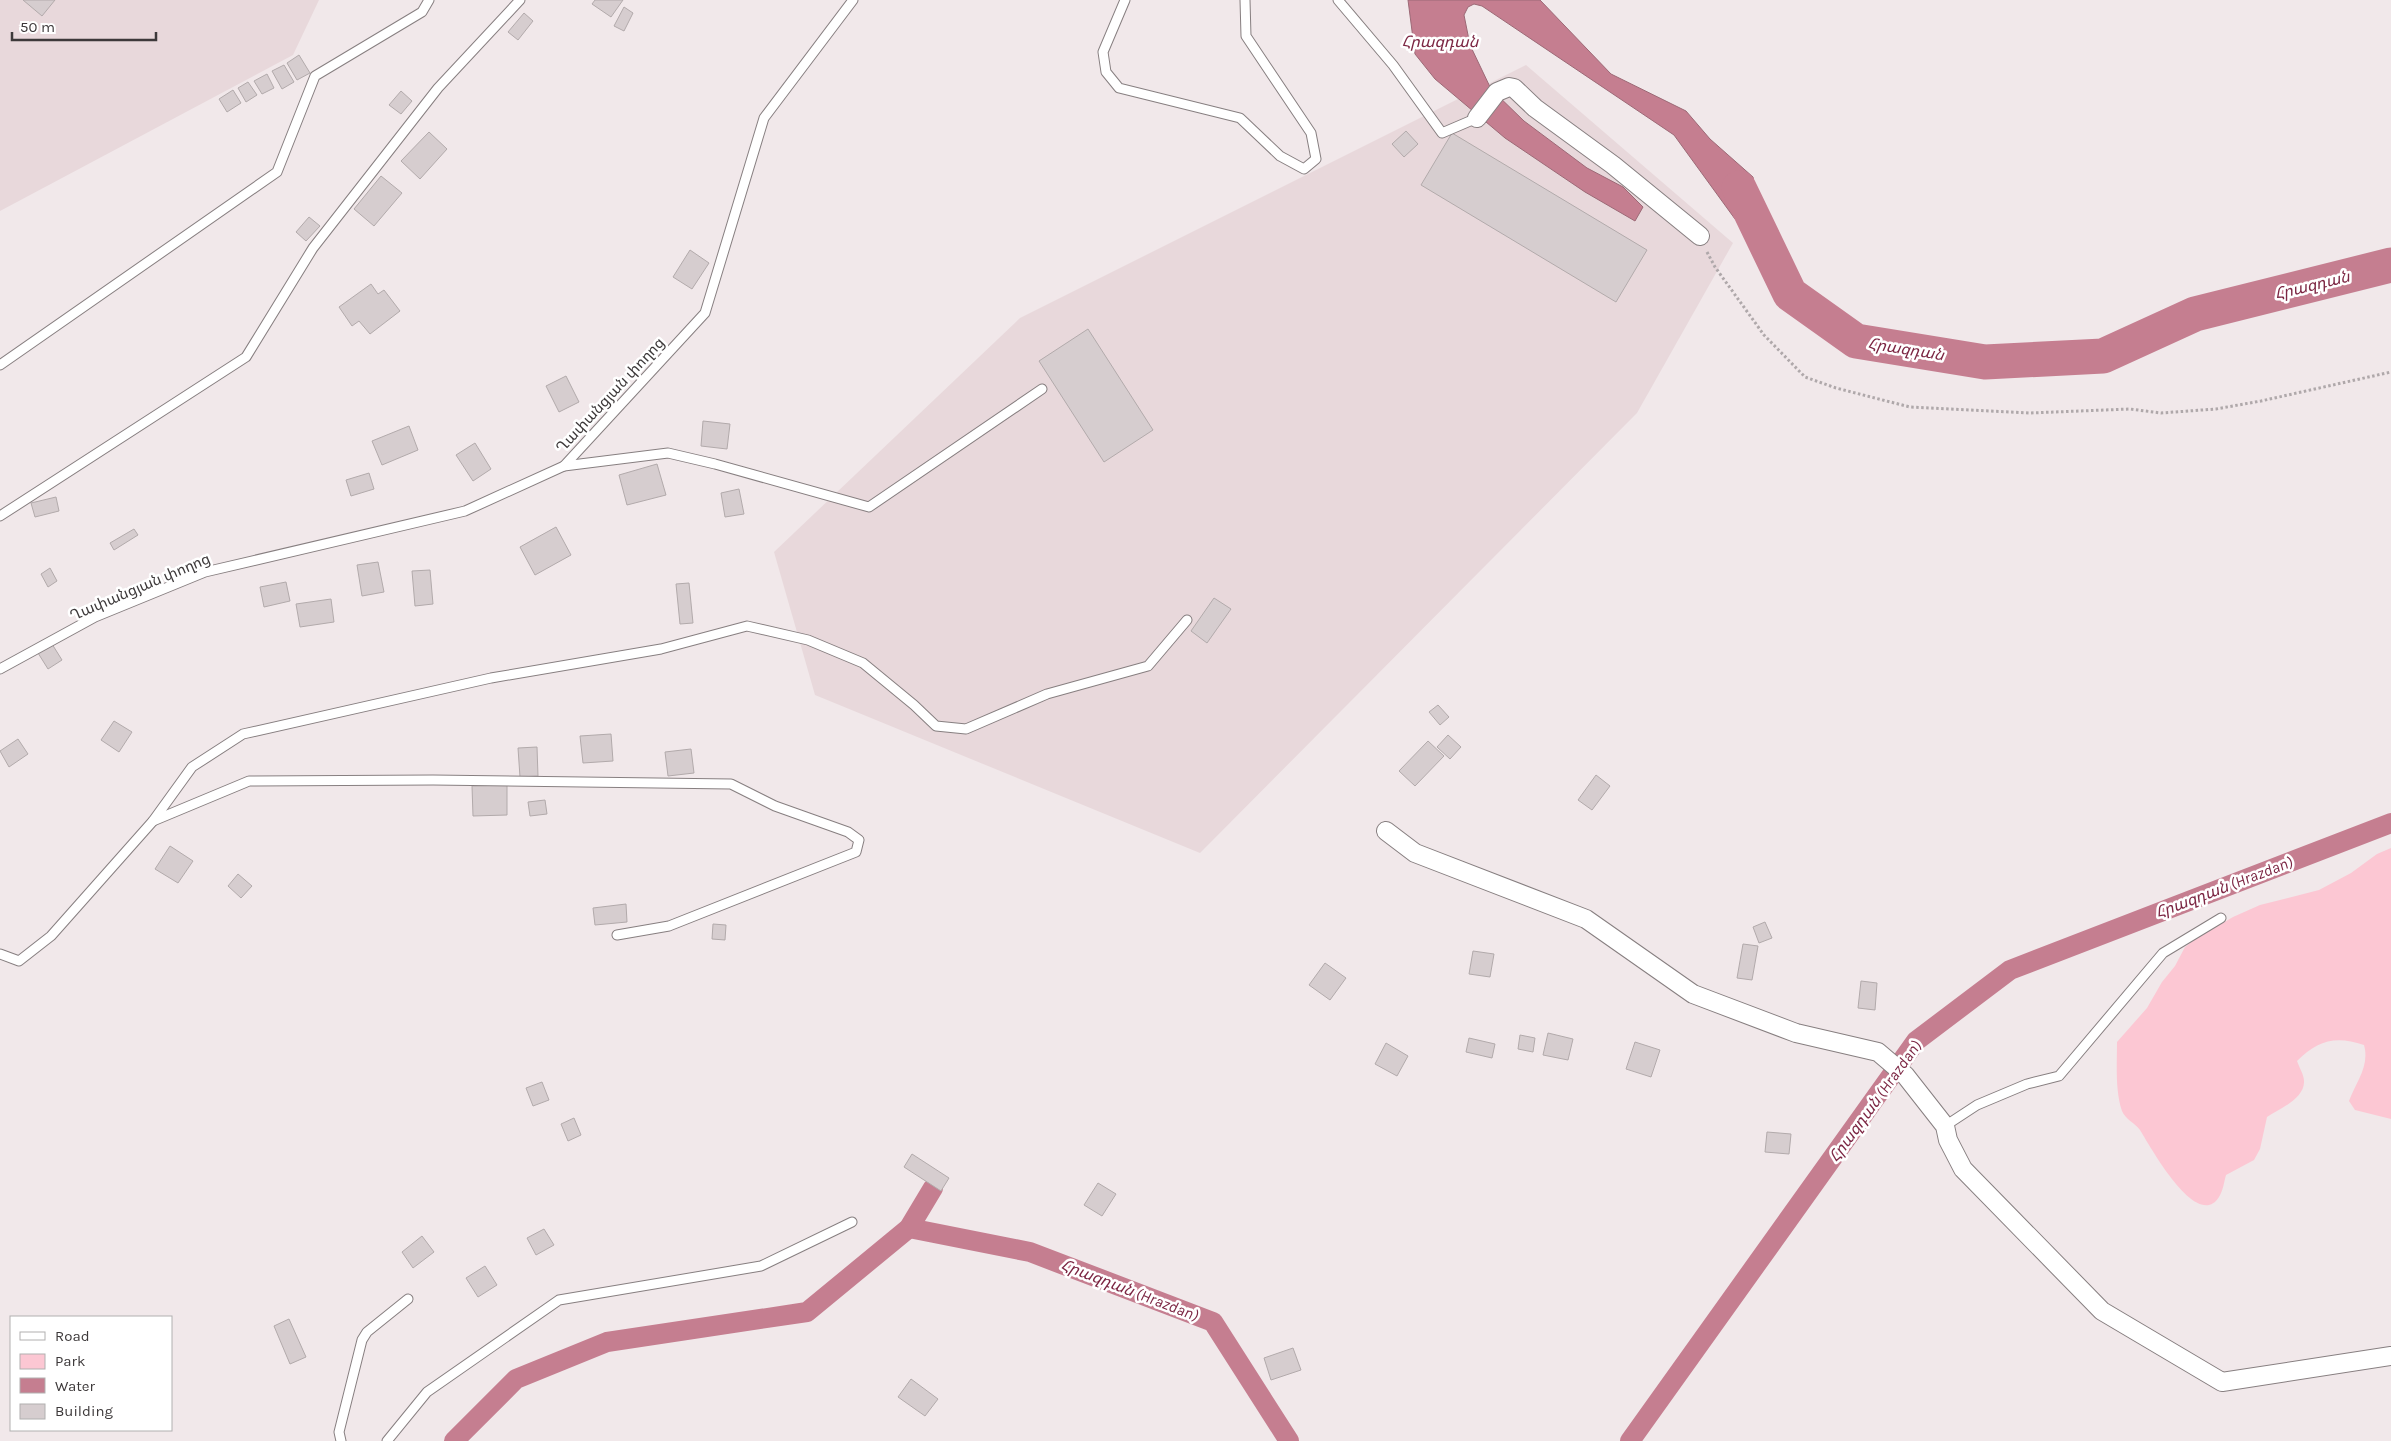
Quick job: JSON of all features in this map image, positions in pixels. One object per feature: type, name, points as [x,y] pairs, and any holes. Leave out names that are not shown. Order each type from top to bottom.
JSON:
[{"type":"street","points":[[1477,118],[1497,92],[1509,87],[1514,88],[1535,108],[1613,165],[1700,236]]},
{"type":"street","points":[[1386,831],[1415,853],[1586,919],[1693,994],[1796,1033],[1878,1052],[1905,1075],[1946,1126],[1948,1140],[1963,1170],[2102,1311],[2222,1382],[2391,1356]]},
{"type":"lane","points":[[0,365],[277,172],[315,76],[422,12],[429,0]]},
{"type":"lane","points":[[0,516],[246,357],[313,248],[438,88],[520,0]]},
{"type":"lane","name":"Ղափանցյան փողոց","points":[[0,669],[95,617],[205,572],[466,511],[564,466],[705,313],[764,118],[853,0]]},
{"type":"lane","points":[[1125,0],[1103,52],[1106,72],[1119,88],[1240,118],[1280,156],[1304,169],[1316,159],[1312,133],[1246,36],[1245,0]]},
{"type":"lane","points":[[1338,0],[1392,65],[1442,133],[1477,118]]},
{"type":"lane","points":[[564,466],[668,453],[869,506],[1042,389]]},
{"type":"lane","points":[[0,954],[19,961],[50,936],[153,821],[192,767],[244,734],[491,678],[661,649],[747,626],[808,640],[863,663],[914,705],[936,726],[966,729],[1047,694],[1148,666],[1187,620]]},
{"type":"lane","points":[[153,821],[249,781],[432,780],[731,784],[775,806],[848,832],[859,840],[856,852],[668,926],[617,935]]},
{"type":"lane","points":[[1946,1126],[1977,1105],[2027,1084],[2059,1076],[2163,954],[2220,918]]},
{"type":"lane","points":[[387,1441],[427,1392],[559,1300],[760,1266],[852,1222]]},
{"type":"lane","points":[[341,1441],[339,1432],[362,1340],[367,1332],[408,1299]]},
{"type":"path","points":[[1700,236],[1715,267],[1741,305],[1781,354],[1805,377],[1836,388],[1910,407],[2030,413],[2130,409],[2161,413],[2216,409],[2391,372]]},
{"type":"shaded area","points":[[0,0],[319,0],[293,55],[0,211]]},
{"type":"shaded area","points":[[1526,65],[1733,243],[1637,413],[1200,853],[815,695],[774,552],[1020,318]]},
{"type":"green space","points":[[2391,848],[2391,1119],[2355,1110],[2349,1101],[2364,1067],[2364,1045],[2344,1040],[2335,1040],[2319,1045],[2304,1054],[2297,1061],[2304,1079],[2303,1087],[2296,1098],[2267,1117],[2260,1149],[2254,1160],[2226,1175],[2219,1197],[2210,1205],[2199,1204],[2175,1183],[2140,1130],[2123,1114],[2117,1086],[2117,1042],[2147,1008],[2162,982],[2175,966],[2185,947],[2194,940],[2233,917],[2260,905],[2319,890],[2351,873],[2377,854]]},
{"type":"water","name":"Հրազդան","points":[[1408,0],[1540,0],[1611,74],[1686,111],[1710,139],[1753,177],[1761,233],[1735,219],[1674,135],[1482,6],[1474,4],[1468,7],[1464,15],[1470,45],[1491,89],[1524,121],[1587,168],[1623,187],[1643,207],[1635,221],[1585,192],[1505,138],[1435,79],[1415,54]]},
{"type":"building","points":[[23,0],[55,0],[42,16]]},
{"type":"building","points":[[595,0],[623,0],[611,17],[592,4]]},
{"type":"building","points":[[624,7],[633,13],[624,31],[614,26]]},
{"type":"building","points":[[524,13],[533,21],[518,40],[508,32]]},
{"type":"building","points":[[299,55],[310,73],[297,80],[287,63]]},
{"type":"building","points":[[284,65],[294,82],[282,89],[272,71]]},
{"type":"building","points":[[267,74],[274,88],[262,94],[254,81]]},
{"type":"building","points":[[248,82],[257,95],[246,102],[238,88]]},
{"type":"building","points":[[233,90],[241,103],[227,112],[219,99]]},
{"type":"building","points":[[401,91],[412,101],[401,114],[389,105]]},
{"type":"building","points":[[1406,131],[1418,144],[1404,157],[1392,144]]},
{"type":"building","points":[[429,132],[447,149],[420,179],[401,161]]},
{"type":"building","points":[[1452,133],[1647,250],[1616,302],[1421,185]]},
{"type":"building","points":[[381,176],[402,193],[374,226],[354,209]]},
{"type":"building","points":[[309,217],[320,226],[306,241],[296,232]]},
{"type":"building","points":[[690,250],[709,263],[692,289],[673,277]]},
{"type":"building","points":[[371,284],[378,294],[384,290],[400,311],[370,334],[359,321],[352,326],[339,307]]},
{"type":"building","points":[[1088,329],[1153,430],[1104,462],[1039,361]]},
{"type":"building","points":[[566,376],[579,402],[559,412],[546,386]]},
{"type":"building","points":[[703,421],[730,424],[727,449],[701,446]]},
{"type":"building","points":[[409,426],[418,450],[382,465],[372,441]]},
{"type":"building","points":[[475,443],[491,469],[473,481],[456,455]]},
{"type":"building","points":[[657,464],[666,495],[627,505],[619,475]]},
{"type":"building","points":[[369,473],[374,489],[351,496],[346,480]]},
{"type":"building","points":[[739,489],[744,514],[725,517],[721,493]]},
{"type":"building","points":[[56,497],[59,511],[35,517],[31,503]]},
{"type":"building","points":[[556,527],[571,555],[535,575],[520,547]]},
{"type":"building","points":[[134,529],[138,535],[114,550],[110,543]]},
{"type":"building","points":[[378,562],[384,592],[362,596],[357,565]]},
{"type":"building","points":[[50,568],[57,581],[48,587],[41,574]]},
{"type":"building","points":[[430,570],[433,604],[415,606],[412,571]]},
{"type":"building","points":[[286,582],[290,601],[264,607],[260,587]]},
{"type":"building","points":[[689,583],[693,623],[680,624],[676,584]]},
{"type":"building","points":[[1214,598],[1231,609],[1207,643],[1191,631]]},
{"type":"building","points":[[331,599],[334,622],[300,627],[296,604]]},
{"type":"building","points":[[52,644],[62,660],[48,669],[38,653]]},
{"type":"building","points":[[1438,705],[1449,717],[1440,725],[1429,712]]},
{"type":"building","points":[[114,721],[132,732],[119,752],[101,740]]},
{"type":"building","points":[[611,734],[613,761],[583,763],[580,736]]},
{"type":"building","points":[[1448,735],[1461,747],[1450,759],[1437,747]]},
{"type":"building","points":[[18,739],[28,754],[9,767],[0,751]]},
{"type":"building","points":[[1428,741],[1444,756],[1415,786],[1399,771]]},
{"type":"building","points":[[537,747],[538,776],[520,777],[518,748]]},
{"type":"building","points":[[691,749],[694,773],[668,776],[665,752]]},
{"type":"building","points":[[1596,775],[1610,786],[1592,810],[1578,800]]},
{"type":"building","points":[[507,785],[507,815],[473,816],[472,786]]},
{"type":"building","points":[[545,800],[547,814],[530,816],[528,802]]},
{"type":"building","points":[[170,846],[193,861],[178,883],[155,869]]},
{"type":"building","points":[[238,874],[252,886],[241,898],[228,886]]},
{"type":"building","points":[[626,904],[627,922],[595,925],[593,908]]},
{"type":"building","points":[[1765,922],[1772,938],[1759,943],[1753,927]]},
{"type":"building","points":[[713,924],[726,925],[725,940],[712,939]]},
{"type":"building","points":[[1743,944],[1758,946],[1752,980],[1737,978]]},
{"type":"building","points":[[1473,951],[1494,954],[1490,977],[1469,974]]},
{"type":"building","points":[[1325,963],[1346,978],[1330,1000],[1309,985]]},
{"type":"building","points":[[1861,981],[1877,983],[1875,1010],[1858,1008]]},
{"type":"building","points":[[1548,1033],[1573,1039],[1568,1060],[1543,1055]]},
{"type":"building","points":[[1520,1035],[1535,1038],[1533,1052],[1518,1049]]},
{"type":"building","points":[[1469,1038],[1495,1044],[1492,1058],[1466,1052]]},
{"type":"building","points":[[1635,1042],[1660,1050],[1651,1077],[1626,1069]]},
{"type":"building","points":[[1386,1043],[1408,1056],[1397,1076],[1375,1064]]},
{"type":"building","points":[[542,1082],[549,1100],[533,1106],[526,1088]]},
{"type":"building","points":[[574,1118],[581,1135],[568,1141],[561,1124]]},
{"type":"building","points":[[1767,1132],[1791,1134],[1789,1154],[1765,1152]]},
{"type":"building","points":[[912,1154],[949,1178],[941,1191],[904,1167]]},
{"type":"building","points":[[1098,1183],[1116,1194],[1102,1216],[1084,1205]]},
{"type":"building","points":[[544,1229],[554,1245],[536,1255],[527,1238]]},
{"type":"building","points":[[422,1236],[434,1252],[413,1268],[402,1252]]},
{"type":"building","points":[[485,1266],[497,1285],[478,1297],[466,1278]]},
{"type":"building","points":[[289,1319],[306,1357],[290,1364],[274,1326]]},
{"type":"building","points":[[1293,1348],[1301,1370],[1271,1380],[1264,1358]]},
{"type":"building","points":[[911,1379],[938,1399],[925,1416],[898,1397]]},
{"type":"waterway","name":"Հրազդան","points":[[1739,188],[1790,294],[1856,341],[1985,362],[2103,356],[2195,314],[2391,265]]},
{"type":"waterway","name":"Հրազդան (Hrazdan)","points":[[1630,1441],[1916,1041],[2010,970],[2391,823]]},
{"type":"waterway","points":[[454,1441],[516,1379],[607,1342],[807,1312],[909,1228],[933,1188]]},
{"type":"waterway","name":"Հրազդան (Hrazdan)","points":[[909,1228],[1030,1252],[1213,1322],[1289,1441]]}]
